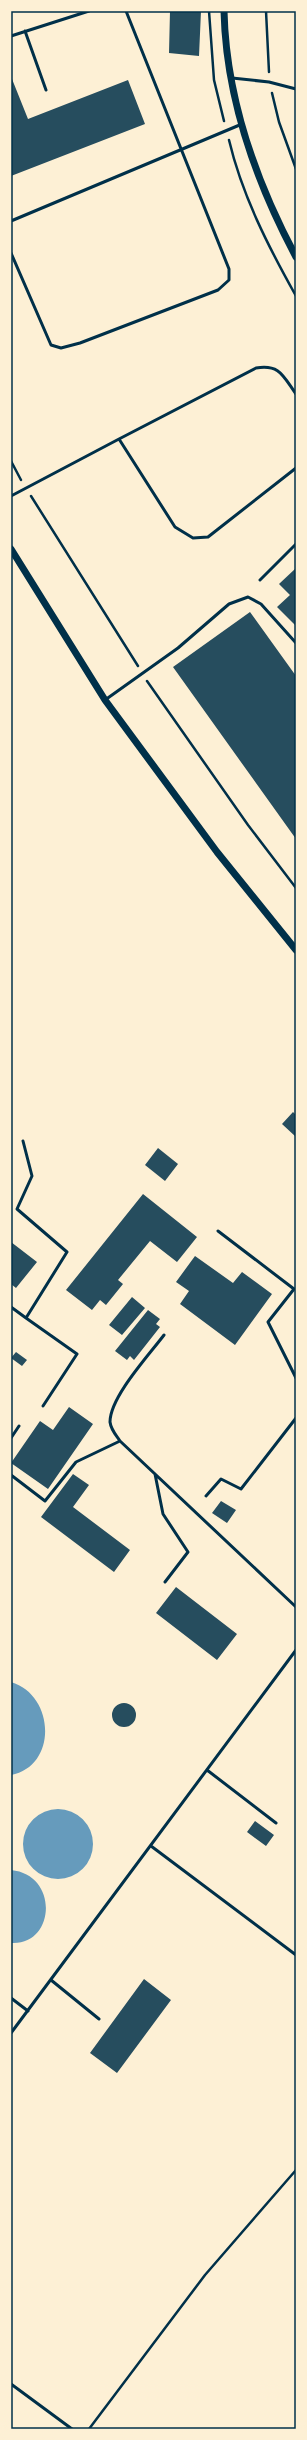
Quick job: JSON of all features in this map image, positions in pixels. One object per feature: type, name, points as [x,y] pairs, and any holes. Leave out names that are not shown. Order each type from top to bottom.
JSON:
[{"type":"street","points":[[224,11],[232,78],[242,124],[259,177],[281,229],[296,257]]},
{"type":"street","points":[[11,549],[105,700],[218,852],[296,950]]},
{"type":"lane","points":[[11,36],[90,11]]},
{"type":"lane","points":[[11,252],[51,345],[61,348],[80,343],[218,290],[229,280],[229,269],[126,11]]},
{"type":"lane","points":[[25,31],[46,90]]},
{"type":"lane","points":[[232,78],[269,82],[296,89]]},
{"type":"lane","points":[[11,221],[242,124]]},
{"type":"lane","points":[[11,496],[256,368],[268,366],[280,371],[296,394]]},
{"type":"lane","points":[[119,439],[175,527],[193,538],[208,537],[296,468]]},
{"type":"lane","points":[[260,580],[296,544]]},
{"type":"lane","points":[[105,700],[178,648],[229,604],[248,597],[261,604],[296,644]]},
{"type":"lane","points":[[23,1141],[32,1176],[17,1209],[67,1252],[26,1318]]},
{"type":"lane","points":[[218,1231],[294,1288],[268,1322],[296,1378]]},
{"type":"lane","points":[[11,1307],[77,1354],[43,1406]]},
{"type":"lane","points":[[164,1335],[124,1388],[110,1421],[112,1430],[120,1441],[296,1607]]},
{"type":"lane","points":[[206,1496],[221,1479],[240,1489],[296,1418]]},
{"type":"lane","points":[[11,1438],[19,1426]]},
{"type":"lane","points":[[11,1475],[45,1501],[76,1462],[120,1441]]},
{"type":"lane","points":[[155,1474],[163,1514],[188,1552],[165,1582]]},
{"type":"lane","points":[[11,2033],[296,1650]]},
{"type":"lane","points":[[207,1770],[276,1823]]},
{"type":"lane","points":[[151,1846],[296,1955]]},
{"type":"lane","points":[[51,1980],[99,2019]]},
{"type":"lane","points":[[11,1998],[28,2011]]},
{"type":"lane","points":[[11,2384],[72,2429]]},
{"type":"path","points":[[89,2429],[205,2274],[296,2170]]},
{"type":"water","points":[[11,1682],[26,1689],[36,1701],[43,1715],[45,1730],[43,1745],[37,1758],[26,1769],[11,1775]]},
{"type":"water","points":[[51,1809],[65,1809],[78,1815],[87,1824],[93,1837],[91,1857],[83,1869],[65,1879],[51,1879],[38,1873],[29,1864],[23,1851],[23,1837],[29,1824],[38,1815]]},
{"type":"water","points":[[11,1870],[27,1875],[38,1884],[44,1896],[46,1910],[43,1923],[36,1934],[26,1941],[11,1943]]},
{"type":"building","points":[[170,11],[201,11],[199,56],[169,53]]},
{"type":"building","points":[[12,79],[28,119],[128,80],[145,124],[11,176]]},
{"type":"building","points":[[296,568],[296,626],[277,607],[290,595],[279,584]]},
{"type":"building","points":[[250,612],[296,676],[296,839],[173,667]]},
{"type":"building","points":[[293,1112],[296,1115],[296,1137],[282,1124]]},
{"type":"building","points":[[158,1148],[178,1164],[165,1181],[145,1165]]},
{"type":"building","points":[[143,1194],[197,1237],[177,1262],[150,1241],[118,1280],[123,1284],[106,1305],[100,1300],[92,1310],[66,1290]]},
{"type":"building","points":[[11,1242],[37,1262],[16,1288],[11,1284]]},
{"type":"building","points":[[195,1256],[233,1283],[242,1272],[272,1294],[235,1345],[180,1304],[189,1291],[176,1282]]},
{"type":"building","points":[[132,1297],[145,1308],[122,1335],[109,1325]]},
{"type":"building","points":[[148,1310],[160,1319],[156,1324],[160,1327],[134,1360],[130,1356],[127,1360],[115,1351]]},
{"type":"building","points":[[16,1352],[27,1360],[22,1366],[11,1358]]},
{"type":"building","points":[[69,1407],[93,1424],[48,1489],[11,1463],[40,1421],[53,1430]]},
{"type":"building","points":[[73,1474],[89,1485],[73,1507],[130,1550],[114,1572],[41,1517]]},
{"type":"building","points":[[221,1501],[236,1510],[227,1523],[212,1513]]},
{"type":"building","points":[[176,1587],[237,1634],[217,1660],[156,1613]]},
{"type":"building","points":[[124,1703],[132,1707],[136,1715],[132,1723],[124,1727],[116,1723],[112,1715],[116,1707]]},
{"type":"building","points":[[255,1821],[274,1835],[266,1846],[247,1832]]},
{"type":"building","points":[[144,1979],[171,2000],[117,2073],[90,2053]]}]
